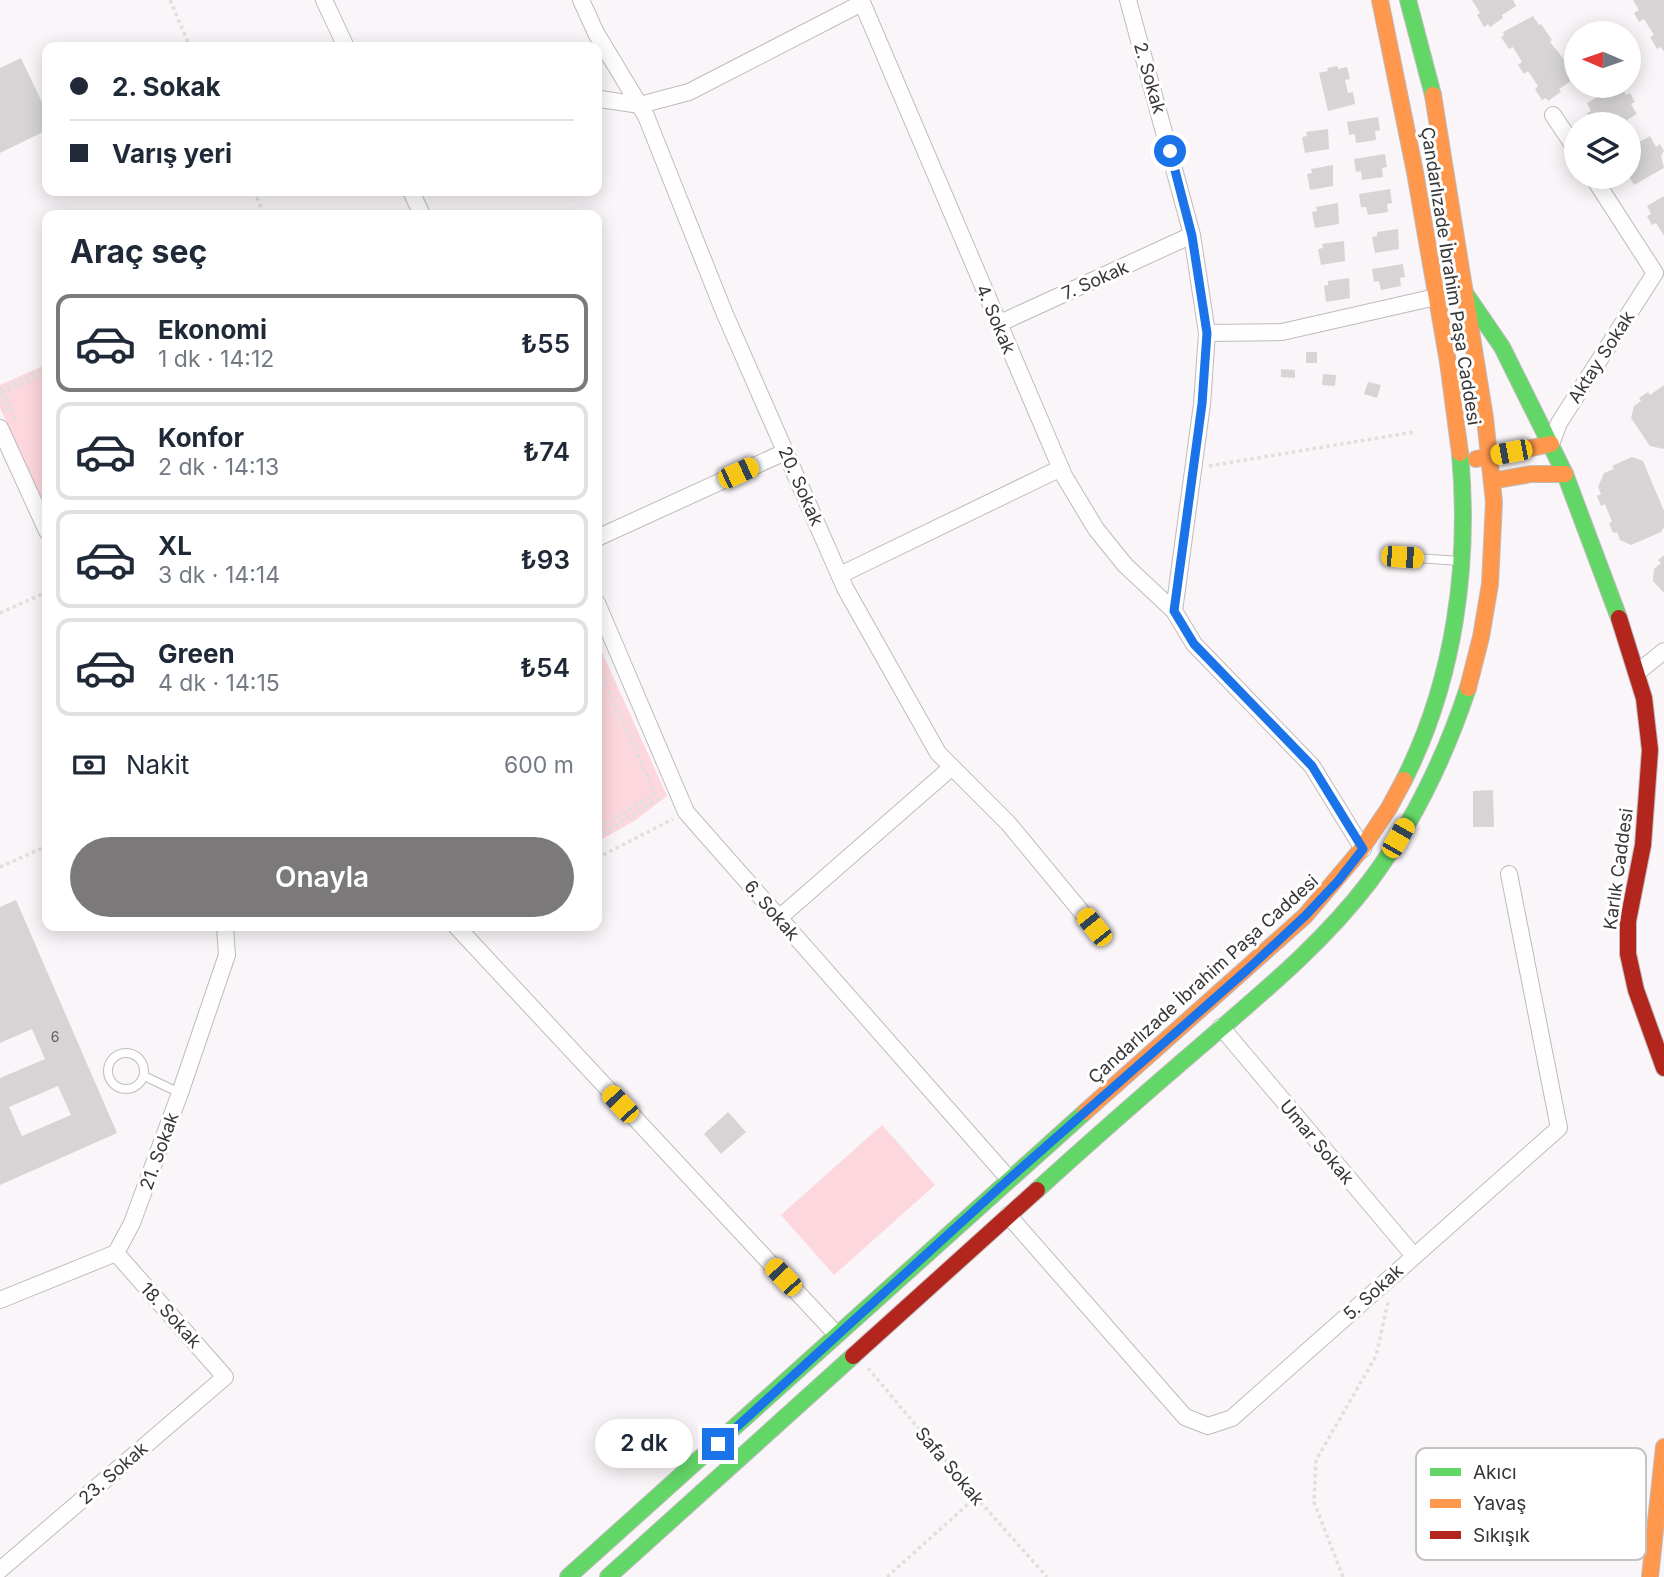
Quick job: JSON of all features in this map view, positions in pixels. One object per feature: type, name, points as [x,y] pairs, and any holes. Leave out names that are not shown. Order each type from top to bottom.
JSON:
[{"type":"main road","name":"Çandarlızade İbrahim Paşa Caddesi","points":[[568,1577],[1305,916],[1363,849],[1389,808],[1408,770],[1431,710],[1452,638],[1463,562],[1464,509],[1461,462],[1436,298],[1394,58],[1380,0]]},
{"type":"main road","name":"Çandarlızade İbrahim Paşa Caddesi","points":[[608,1577],[1335,924],[1371,880],[1419,803],[1448,746],[1464,700],[1485,619],[1494,525],[1491,456],[1463,290],[1442,136],[1424,47],[1408,0]]},
{"type":"main road","name":"Karlık Caddesi","points":[[1463,290],[1502,347],[1565,474],[1638,672],[1650,750],[1643,845],[1628,921],[1628,954],[1636,990],[1656,1026],[1664,1068]]},
{"type":"main road","points":[[1461,462],[1551,444]]},
{"type":"main road","points":[[1492,481],[1531,474],[1565,474]]},
{"type":"main road","points":[[1650,1577],[1664,1447]]},
{"type":"street","points":[[324,0],[344,42]]},
{"type":"street","name":"20. Sokak","points":[[581,0],[602,42]]},
{"type":"street","name":"2. Sokak","points":[[1128,0],[1192,236],[1207,333],[1202,404],[1174,611]]},
{"type":"street","points":[[602,99],[640,105],[689,92],[861,2]]},
{"type":"street","name":"4. Sokak","points":[[861,2],[1061,468],[1096,529],[1118,556],[1174,611],[1194,644],[1312,766],[1363,849]]},
{"type":"street","name":"20. Sokak","points":[[602,43],[646,116],[724,312],[840,575],[938,752],[1008,823],[1094,927]]},
{"type":"street","points":[[1553,115],[1564,132]]},
{"type":"street","name":"Aktay Sokak","points":[[1551,444],[1559,424],[1655,273],[1601,189]]},
{"type":"street","name":"7. Sokak","points":[[998,324],[1192,236]]},
{"type":"street","points":[[1207,333],[1282,332],[1436,298]]},
{"type":"street","points":[[0,428],[42,520]]},
{"type":"street","points":[[602,536],[785,452]]},
{"type":"street","points":[[840,575],[1061,468]]},
{"type":"street","name":"6. Sokak","points":[[602,615],[686,811],[1009,1179]]},
{"type":"street","points":[[1638,672],[1664,651]]},
{"type":"street","points":[[779,918],[952,767]]},
{"type":"street","name":"5. Sokak","points":[[1008,1215],[1185,1417],[1208,1426],[1232,1418],[1559,1128],[1509,874]]},
{"type":"street","name":"21. Sokak","points":[[116,1253],[132,1223],[180,1094],[227,955],[225,931]]},
{"type":"street","points":[[461,931],[837,1335]]},
{"type":"street","name":"Umar Sokak","points":[[1221,1027],[1414,1255]]},
{"type":"street","points":[[0,1300],[116,1253]]},
{"type":"street","name":"18. Sokak","points":[[116,1253],[225,1377]]},
{"type":"street","name":"23. Sokak","points":[[0,1570],[225,1377]]},
{"type":"lane","points":[[1402,557],[1463,562]]},
{"type":"lane","points":[[130,1054],[140,1059],[144,1076],[137,1086],[120,1088],[111,1081],[108,1069],[118,1055],[130,1054]]},
{"type":"lane","points":[[144,1076],[180,1094]]},
{"type":"path","points":[[170,0],[188,42]]},
{"type":"path","points":[[0,390],[42,369]]},
{"type":"path","points":[[20,428],[3,393],[42,375]]},
{"type":"path","points":[[1208,466],[1414,432]]},
{"type":"path","points":[[0,613],[42,594]]},
{"type":"path","points":[[602,676],[655,793],[602,827]]},
{"type":"path","points":[[602,835],[664,794]]},
{"type":"path","points":[[602,855],[686,811]]},
{"type":"path","points":[[0,867],[42,848]]},
{"type":"path","points":[[1343,1577],[1314,1502],[1316,1460],[1376,1356],[1392,1275]]},
{"type":"path","name":"Safa Sokak","points":[[855,1353],[1047,1577]]},
{"type":"path","points":[[887,1577],[976,1497]]},
{"type":"shaded area","points":[[42,366],[42,500],[0,408],[0,385]]},
{"type":"shaded area","points":[[602,652],[667,796],[634,821],[602,839]]},
{"type":"shaded area","points":[[882,1125],[935,1185],[834,1275],[781,1215]]},
{"type":"building","points":[[1472,0],[1513,0],[1516,6],[1490,27],[1488,24],[1484,27]]},
{"type":"building","points":[[1633,0],[1664,0],[1664,52],[1661,47],[1657,49],[1650,37],[1654,35],[1644,19],[1638,21],[1634,13],[1639,10]]},
{"type":"building","points":[[1533,16],[1539,25],[1541,24],[1552,40],[1550,42],[1564,59],[1564,86],[1559,89],[1561,92],[1548,101],[1546,98],[1542,100],[1535,89],[1538,86],[1528,71],[1524,74],[1518,65],[1522,62],[1513,47],[1509,49],[1501,37],[1503,32]]},
{"type":"building","points":[[21,58],[42,102],[42,132],[0,153],[0,68]]},
{"type":"building","points":[[1338,66],[1338,69],[1347,67],[1350,79],[1345,80],[1348,93],[1353,92],[1355,104],[1328,111],[1319,73]]},
{"type":"building","points":[[1596,98],[1633,98],[1635,102],[1631,104],[1636,112],[1589,112],[1591,111],[1587,103]]},
{"type":"building","points":[[1378,117],[1380,130],[1375,131],[1376,140],[1356,143],[1355,134],[1349,135],[1347,122]]},
{"type":"building","points":[[1328,129],[1329,149],[1305,153],[1302,137],[1307,136],[1306,132]]},
{"type":"building","points":[[1650,136],[1656,147],[1660,144],[1664,151],[1661,156],[1664,168],[1641,181],[1641,141]]},
{"type":"building","points":[[1385,154],[1387,167],[1382,168],[1383,177],[1362,180],[1361,171],[1356,172],[1354,159]]},
{"type":"building","points":[[1333,165],[1333,186],[1310,190],[1307,174],[1312,173],[1311,169]]},
{"type":"building","points":[[1390,189],[1392,203],[1387,204],[1388,212],[1368,215],[1366,207],[1361,207],[1359,194]]},
{"type":"building","points":[[1664,196],[1664,236],[1656,223],[1652,225],[1647,216],[1651,214],[1647,206]]},
{"type":"building","points":[[1338,203],[1339,224],[1315,228],[1312,212],[1317,211],[1316,207]]},
{"type":"building","points":[[1398,229],[1399,249],[1375,253],[1372,237],[1377,236],[1377,232]]},
{"type":"building","points":[[1344,241],[1345,261],[1321,265],[1318,249],[1323,248],[1322,244]]},
{"type":"building","points":[[1403,264],[1405,277],[1400,278],[1401,286],[1381,290],[1379,281],[1374,282],[1372,269]]},
{"type":"building","points":[[1349,278],[1350,298],[1326,302],[1324,286],[1328,285],[1328,281]]},
{"type":"building","points":[[1306,352],[1317,352],[1317,363],[1306,363]]},
{"type":"building","points":[[1281,369],[1295,370],[1295,378],[1281,377]]},
{"type":"building","points":[[1323,374],[1336,375],[1335,386],[1322,385]]},
{"type":"building","points":[[1368,382],[1381,385],[1377,398],[1364,394]]},
{"type":"building","points":[[1664,385],[1664,449],[1650,446],[1631,418],[1634,406],[1641,401],[1639,398],[1648,392],[1650,395]]},
{"type":"building","points":[[1632,457],[1643,461],[1664,511],[1664,527],[1661,532],[1631,545],[1620,540],[1617,532],[1613,533],[1605,504],[1601,506],[1597,496],[1601,494],[1598,487],[1604,473],[1614,469],[1612,466]]},
{"type":"building","points":[[1664,555],[1664,593],[1653,581],[1654,569],[1661,563],[1658,560]]},
{"type":"building","points":[[1493,790],[1494,827],[1473,827],[1473,791]]},
{"type":"building","points":[[16,900],[117,1133],[0,1185],[0,1078],[45,1059],[32,1029],[0,1043],[0,907]],"holes":[[[58,1086],[71,1115],[22,1136],[9,1107]]]},
{"type":"building","points":[[728,1112],[746,1132],[721,1154],[704,1134]]},
{"type":"traffic: fast","points":[[1408,0],[1433,95]]},
{"type":"traffic: fast","points":[[1467,296],[1502,347],[1565,474],[1619,618]]},
{"type":"traffic: fast","points":[[1404,780],[1436,702],[1455,620],[1463,537],[1460,453]]},
{"type":"traffic: fast","points":[[1037,1190],[1270,986],[1352,904],[1401,836],[1427,788],[1468,688]]},
{"type":"traffic: fast","points":[[568,1577],[1085,1112]]},
{"type":"traffic: fast","points":[[608,1577],[853,1356]]},
{"type":"traffic: slow","points":[[1380,0],[1415,172],[1448,362],[1460,453]]},
{"type":"traffic: slow","points":[[1433,95],[1485,418],[1494,502],[1490,584],[1481,637],[1468,688]]},
{"type":"traffic: slow","points":[[1476,459],[1551,444]]},
{"type":"traffic: slow","points":[[1492,481],[1531,474],[1565,474]]},
{"type":"traffic: slow","points":[[1085,1112],[1305,916],[1360,851],[1404,780]]},
{"type":"traffic: slow","points":[[1650,1577],[1664,1447]]},
{"type":"traffic: jam","points":[[1619,618],[1644,698],[1650,750],[1643,845],[1628,921],[1628,954],[1636,990],[1664,1068]]},
{"type":"traffic: jam","points":[[853,1356],[1037,1190]]},
{"type":"route","points":[[718,1444],[1009,1179],[1248,969],[1305,916],[1363,849],[1312,766],[1194,644],[1174,611],[1202,404],[1207,333],[1192,236],[1170,151]]}]
